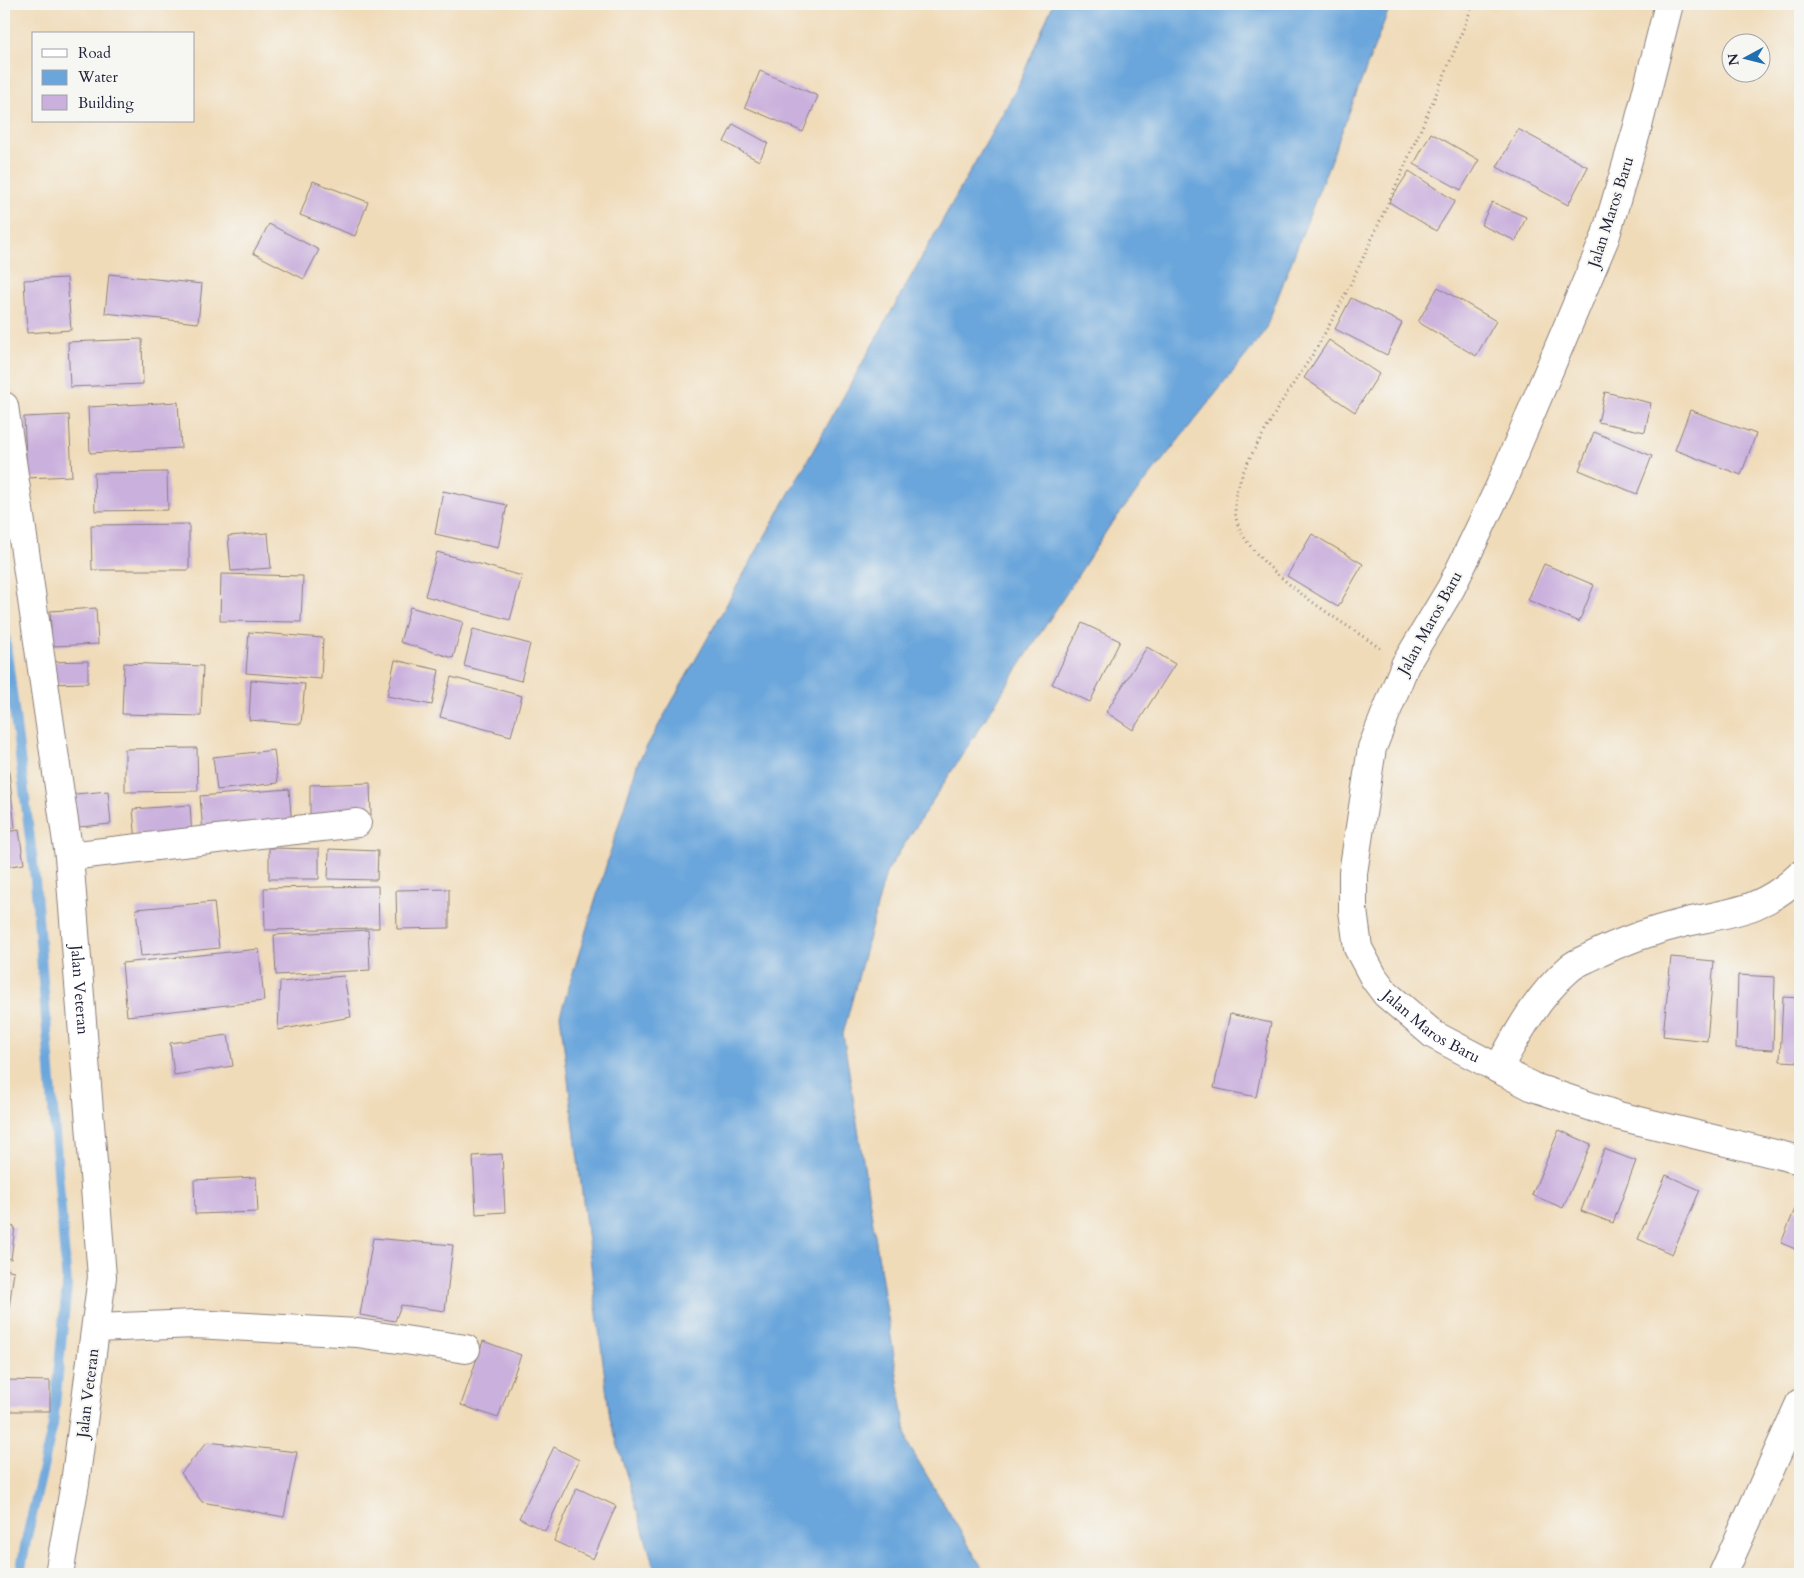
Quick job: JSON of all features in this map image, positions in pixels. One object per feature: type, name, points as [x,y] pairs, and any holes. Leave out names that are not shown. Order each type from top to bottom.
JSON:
[{"type":"street","name":"Jalan Maros Baru","points":[[1669,4],[1638,126],[1605,238],[1500,486],[1451,588],[1404,665],[1372,748],[1353,872],[1358,948],[1367,966],[1386,994],[1434,1035],[1498,1069],[1534,1086],[1619,1116],[1800,1160]]},
{"type":"street","name":"Jalan Veteran","points":[[4,406],[69,856],[102,1268],[75,1484],[59,1574]]},
{"type":"street","points":[[69,856],[357,823]]},
{"type":"street","points":[[1498,1069],[1515,1037],[1542,999],[1571,967],[1649,931],[1739,911],[1766,901],[1781,892],[1800,875]]},
{"type":"street","points":[[96,1328],[195,1324],[357,1333],[466,1349]]},
{"type":"street","points":[[1722,1574],[1798,1408]]},
{"type":"path","points":[[1404,665],[1289,584],[1268,566],[1241,530],[1236,518],[1236,501],[1240,483],[1248,463],[1285,396],[1321,341],[1373,236],[1473,4]]},
{"type":"water","points":[[1053,4],[1391,4],[1264,333],[1109,527],[886,873],[843,1034],[908,1444],[986,1574],[656,1574],[610,1419],[560,1015],[638,762],[1018,86]]},
{"type":"building","points":[[760,71],[818,96],[803,132],[745,107]]},
{"type":"building","points":[[733,124],[768,143],[759,161],[724,142]]},
{"type":"building","points":[[1518,129],[1588,167],[1568,205],[1497,167]]},
{"type":"building","points":[[1431,133],[1479,160],[1461,190],[1414,164]]},
{"type":"building","points":[[1409,171],[1455,201],[1436,231],[1389,202]]},
{"type":"building","points":[[313,181],[368,202],[355,236],[300,215]]},
{"type":"building","points":[[1492,202],[1526,217],[1516,241],[1481,225]]},
{"type":"building","points":[[269,224],[319,250],[304,279],[253,253]]},
{"type":"building","points":[[109,274],[202,284],[198,323],[105,313]]},
{"type":"building","points":[[67,278],[71,330],[27,333],[24,280]]},
{"type":"building","points":[[1438,287],[1496,321],[1476,356],[1418,322]]},
{"type":"building","points":[[1351,298],[1402,323],[1387,355],[1335,329]]},
{"type":"building","points":[[142,339],[143,384],[70,387],[68,342]]},
{"type":"building","points":[[1329,340],[1379,374],[1355,412],[1304,378]]},
{"type":"building","points":[[1605,392],[1651,403],[1645,432],[1598,422]]},
{"type":"building","points":[[178,402],[181,448],[90,453],[88,407]]},
{"type":"building","points":[[1690,410],[1756,434],[1741,475],[1675,450]]},
{"type":"building","points":[[69,415],[72,476],[27,478],[24,417]]},
{"type":"building","points":[[1594,432],[1652,456],[1637,494],[1579,470]]},
{"type":"building","points":[[167,472],[168,510],[95,511],[94,473]]},
{"type":"building","points":[[443,491],[507,505],[498,548],[435,534]]},
{"type":"building","points":[[189,524],[189,570],[92,570],[91,525]]},
{"type":"building","points":[[268,533],[271,568],[231,571],[228,536]]},
{"type":"building","points":[[1312,534],[1363,564],[1338,607],[1287,576]]},
{"type":"building","points":[[437,552],[522,576],[510,620],[425,596]]},
{"type":"building","points":[[1544,564],[1594,585],[1579,622],[1528,600]]},
{"type":"building","points":[[221,574],[303,576],[301,622],[220,621]]},
{"type":"building","points":[[410,607],[463,622],[453,658],[400,642]]},
{"type":"building","points":[[96,608],[98,644],[52,646],[50,611]]},
{"type":"building","points":[[1082,623],[1120,641],[1090,702],[1052,684]]},
{"type":"building","points":[[473,629],[530,644],[521,681],[464,666]]},
{"type":"building","points":[[249,632],[323,638],[321,679],[246,673]]},
{"type":"building","points":[[1147,647],[1175,664],[1133,730],[1106,712]]},
{"type":"building","points":[[395,660],[439,670],[432,705],[387,696]]},
{"type":"building","points":[[88,661],[88,683],[48,684],[47,662]]},
{"type":"building","points":[[124,663],[203,666],[201,716],[122,714]]},
{"type":"building","points":[[451,677],[522,696],[511,736],[440,717]]},
{"type":"building","points":[[251,680],[305,684],[301,724],[249,720]]},
{"type":"building","points":[[197,748],[198,791],[125,792],[125,749]]},
{"type":"building","points":[[274,750],[278,783],[217,790],[213,757]]},
{"type":"building","points":[[4,763],[8,763],[15,828],[4,829]]},
{"type":"building","points":[[370,783],[371,816],[310,818],[310,785]]},
{"type":"building","points":[[289,789],[292,826],[203,833],[200,796]]},
{"type":"building","points":[[108,791],[111,824],[68,828],[65,795]]},
{"type":"building","points":[[190,805],[192,837],[136,842],[133,809]]},
{"type":"building","points":[[19,830],[24,864],[4,867],[4,832]]},
{"type":"building","points":[[269,848],[319,849],[319,879],[269,879]]},
{"type":"building","points":[[329,849],[378,851],[377,880],[328,879]]},
{"type":"building","points":[[378,886],[379,928],[265,930],[264,888]]},
{"type":"building","points":[[449,889],[449,928],[397,929],[396,890]]},
{"type":"building","points":[[214,902],[219,948],[141,956],[136,909]]},
{"type":"building","points":[[368,930],[370,970],[276,975],[274,935]]},
{"type":"building","points":[[259,949],[264,1001],[127,1016],[122,963]]},
{"type":"building","points":[[1671,957],[1714,961],[1707,1041],[1663,1036]]},
{"type":"building","points":[[1738,975],[1775,977],[1773,1050],[1736,1048]]},
{"type":"building","points":[[344,976],[351,1017],[278,1030],[280,982]]},
{"type":"building","points":[[1783,997],[1800,998],[1800,1062],[1780,1061]]},
{"type":"building","points":[[1230,1014],[1271,1023],[1256,1097],[1214,1088]]},
{"type":"building","points":[[228,1035],[233,1066],[174,1075],[170,1043]]},
{"type":"building","points":[[4,1053],[9,1088],[4,1088]]},
{"type":"building","points":[[1559,1130],[1591,1144],[1563,1208],[1532,1195]]},
{"type":"building","points":[[1604,1149],[1636,1161],[1613,1223],[1581,1211]]},
{"type":"building","points":[[502,1154],[505,1212],[476,1214],[473,1156]]},
{"type":"building","points":[[1666,1175],[1700,1190],[1672,1254],[1638,1239]]},
{"type":"building","points":[[256,1177],[258,1212],[195,1214],[194,1180]]},
{"type":"building","points":[[1795,1209],[1800,1211],[1800,1251],[1781,1243]]},
{"type":"building","points":[[4,1225],[15,1227],[11,1259],[4,1258]]},
{"type":"building","points":[[373,1238],[453,1245],[445,1311],[401,1305],[395,1321],[360,1315]]},
{"type":"building","points":[[4,1269],[14,1271],[9,1308],[4,1307]]},
{"type":"building","points":[[483,1341],[521,1355],[498,1418],[461,1405]]},
{"type":"building","points":[[4,1380],[50,1381],[50,1411],[4,1411]]},
{"type":"building","points":[[207,1442],[297,1452],[284,1517],[202,1502],[181,1473]]},
{"type":"building","points":[[554,1447],[579,1460],[545,1531],[519,1518]]},
{"type":"building","points":[[577,1488],[616,1506],[593,1559],[554,1541]]},
{"type":"waterway","points":[[4,627],[35,879],[67,1286],[53,1425],[20,1574]]}]
